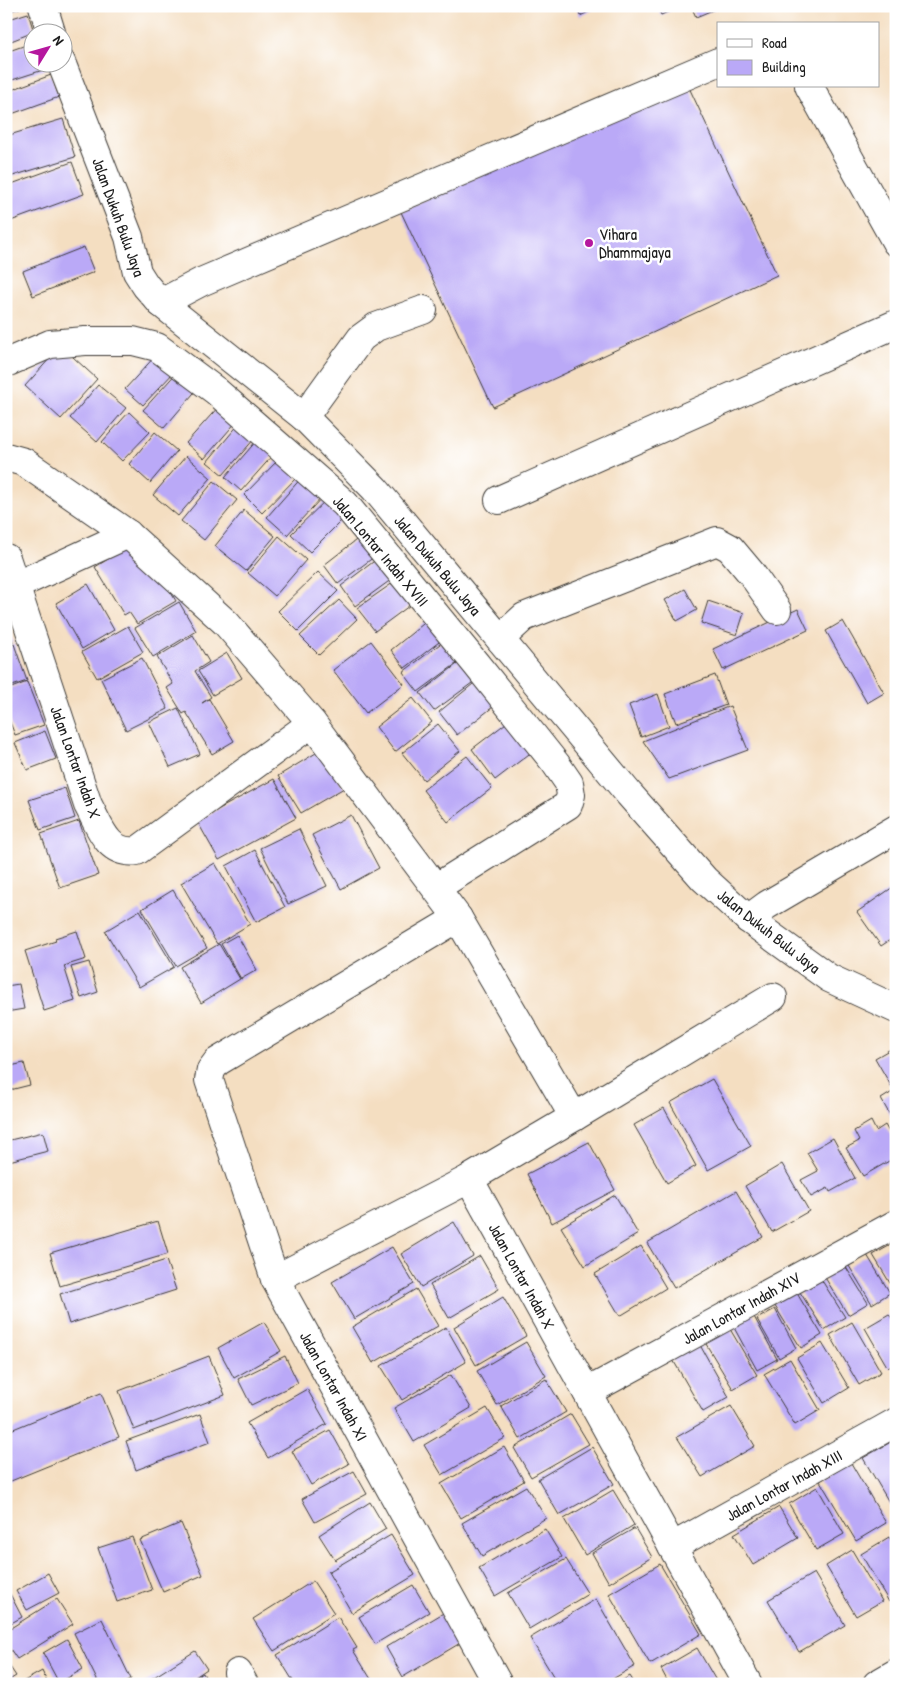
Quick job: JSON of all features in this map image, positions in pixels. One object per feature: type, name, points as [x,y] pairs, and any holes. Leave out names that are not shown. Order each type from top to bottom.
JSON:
[{"type":"street","points":[[43,6],[48,22]]},
{"type":"street","points":[[161,303],[200,282],[717,62]]},
{"type":"street","name":"Jalan Dukuh Bulu Jaya","points":[[65,72],[129,237],[137,272],[161,303],[304,417],[375,489],[641,809],[704,879],[748,919],[829,978],[896,1009]]},
{"type":"street","points":[[810,88],[896,242]]},
{"type":"street","points":[[304,417],[361,338],[376,327],[423,310]]},
{"type":"street","points":[[499,500],[896,324]]},
{"type":"street","name":"Jalan Lontar Indah XVIII","points":[[6,363],[50,344],[85,341],[133,341],[157,347],[216,391],[345,504],[515,712],[569,783],[571,795],[568,805],[436,887]]},
{"type":"street","points":[[6,457],[24,462],[128,534],[226,623],[312,723],[458,918],[574,1117]]},
{"type":"street","points":[[16,586],[128,534]]},
{"type":"street","points":[[500,639],[524,617],[717,541],[730,548],[751,573],[777,610]]},
{"type":"street","name":"Jalan Lontar Indah X","points":[[6,558],[88,805],[108,842],[118,850],[137,852],[312,723]]},
{"type":"street","points":[[748,919],[767,905],[896,829]]},
{"type":"street","name":"Jalan Lontar Indah XI","points":[[458,918],[217,1062],[211,1070],[209,1080],[275,1279],[498,1684]]},
{"type":"street","points":[[275,1279],[469,1178],[773,997]]},
{"type":"street","name":"Jalan Lontar Indah X","points":[[469,1178],[748,1684]]},
{"type":"street","name":"Jalan Lontar Indah XIV","points":[[587,1392],[896,1224]]},
{"type":"street","name":"Jalan Lontar Indah XIII","points":[[672,1547],[896,1422]]},
{"type":"street","points":[[877,1684],[896,1673]]},
{"type":"building","points":[[6,6],[20,6],[20,8],[6,12]]},
{"type":"building","points":[[576,6],[601,6],[580,16]]},
{"type":"building","points":[[657,6],[681,6],[661,15]]},
{"type":"building","points":[[691,6],[722,6],[696,17]]},
{"type":"building","points":[[28,13],[31,22],[22,22],[22,37],[6,43],[6,20]]},
{"type":"building","points":[[22,46],[22,72],[37,72],[6,82],[6,52]]},
{"type":"building","points":[[51,75],[59,97],[6,116],[6,92]]},
{"type":"building","name":"Vihara Dhammajaya","points":[[685,79],[777,275],[493,407],[401,212]]},
{"type":"building","points":[[63,119],[75,157],[6,178],[6,136]]},
{"type":"building","points":[[72,162],[84,194],[8,222],[6,217],[6,186]]},
{"type":"building","points":[[84,247],[94,272],[33,296],[23,271]]},
{"type":"building","points":[[61,346],[97,379],[61,419],[25,386]]},
{"type":"building","points":[[158,353],[176,370],[143,405],[125,389]]},
{"type":"building","points":[[179,370],[199,387],[164,428],[143,410]]},
{"type":"building","points":[[98,385],[126,408],[97,442],[70,418]]},
{"type":"building","points":[[220,405],[237,421],[204,459],[186,443]]},
{"type":"building","points":[[129,412],[150,432],[122,461],[102,442]]},
{"type":"building","points":[[239,424],[255,438],[223,475],[207,462]]},
{"type":"building","points":[[155,432],[177,451],[150,483],[129,464]]},
{"type":"building","points":[[258,439],[274,454],[241,491],[225,477]]},
{"type":"building","points":[[186,456],[211,478],[178,516],[153,495]]},
{"type":"building","points":[[279,459],[297,477],[262,513],[244,495]]},
{"type":"building","points":[[303,476],[324,495],[287,535],[267,517]]},
{"type":"building","points":[[214,481],[237,500],[204,540],[181,521]]},
{"type":"building","points":[[331,495],[349,513],[310,552],[291,534]]},
{"type":"building","points":[[244,510],[275,536],[246,571],[215,546]]},
{"type":"building","points":[[279,536],[306,560],[275,596],[248,573]]},
{"type":"building","points":[[360,537],[374,557],[338,584],[324,565]]},
{"type":"building","points":[[133,544],[155,566],[176,601],[137,624],[129,612],[124,615],[95,567]]},
{"type":"building","points":[[377,559],[392,579],[355,606],[341,586]]},
{"type":"building","points":[[318,572],[338,591],[298,631],[278,611]]},
{"type":"building","points":[[397,580],[413,603],[375,631],[357,608]]},
{"type":"building","points":[[88,584],[114,630],[82,649],[56,603]]},
{"type":"building","points":[[685,589],[697,610],[677,621],[665,600]]},
{"type":"building","points":[[339,600],[357,619],[319,655],[300,636]]},
{"type":"building","points":[[708,601],[744,613],[737,635],[701,623]]},
{"type":"building","points":[[179,602],[196,631],[153,657],[135,628]]},
{"type":"building","points":[[798,609],[808,630],[723,670],[713,649]]},
{"type":"building","points":[[428,620],[443,639],[405,668],[391,650]]},
{"type":"building","points":[[843,621],[884,693],[867,703],[826,631]]},
{"type":"building","points":[[6,623],[13,642],[6,645]]},
{"type":"building","points":[[128,626],[143,652],[97,678],[82,652]]},
{"type":"building","points":[[193,635],[209,662],[195,671],[211,697],[202,703],[209,699],[234,741],[212,754],[186,712],[183,714],[167,688],[173,684],[157,657]]},
{"type":"building","points":[[371,641],[404,684],[366,713],[333,670]]},
{"type":"building","points":[[444,641],[460,661],[418,692],[403,672]]},
{"type":"building","points":[[14,644],[27,681],[6,688],[6,646]]},
{"type":"building","points":[[227,653],[242,678],[213,695],[198,671]]},
{"type":"building","points":[[142,658],[168,709],[126,730],[101,679]]},
{"type":"building","points":[[461,661],[476,680],[434,711],[420,693]]},
{"type":"building","points":[[715,675],[726,705],[676,723],[665,694]]},
{"type":"building","points":[[479,679],[498,703],[457,735],[439,712]]},
{"type":"building","points":[[27,682],[44,725],[15,735],[6,712],[6,690]]},
{"type":"building","points":[[658,694],[669,726],[641,737],[629,705]]},
{"type":"building","points":[[413,698],[432,722],[395,752],[376,727]]},
{"type":"building","points":[[730,706],[748,750],[669,779],[643,741]]},
{"type":"building","points":[[178,708],[200,754],[170,767],[149,722]]},
{"type":"building","points":[[514,717],[537,748],[495,780],[472,749]]},
{"type":"building","points":[[438,724],[460,751],[424,780],[402,753]]},
{"type":"building","points":[[45,731],[56,759],[27,770],[15,743]]},
{"type":"building","points":[[321,750],[344,788],[301,813],[278,776]]},
{"type":"building","points":[[467,756],[492,788],[448,822],[423,790]]},
{"type":"building","points":[[274,779],[296,818],[219,860],[197,821]]},
{"type":"building","points":[[65,788],[75,818],[40,830],[29,800]]},
{"type":"building","points":[[351,815],[379,868],[341,889],[312,835]]},
{"type":"building","points":[[79,821],[98,875],[60,888],[41,834]]},
{"type":"building","points":[[299,829],[327,886],[288,904],[260,848]]},
{"type":"building","points":[[255,850],[285,907],[256,922],[226,866]]},
{"type":"building","points":[[215,863],[250,924],[217,944],[181,883]]},
{"type":"building","points":[[896,885],[896,936],[881,946],[857,912]]},
{"type":"building","points":[[173,890],[207,948],[176,966],[142,909]]},
{"type":"building","points":[[140,910],[174,967],[139,987],[105,931]]},
{"type":"building","points":[[77,931],[86,959],[64,966],[75,1001],[44,1011],[25,951],[56,941],[55,938]]},
{"type":"building","points":[[237,935],[257,970],[241,979],[221,944]]},
{"type":"building","points":[[219,944],[240,979],[201,1003],[180,967]]},
{"type":"building","points":[[89,962],[98,992],[81,998],[71,967]]},
{"type":"building","points":[[19,984],[24,1009],[6,1012],[6,986]]},
{"type":"building","points":[[896,1046],[896,1126],[881,1099],[894,1091],[875,1058]]},
{"type":"building","points":[[24,1063],[30,1085],[6,1091],[6,1067]]},
{"type":"building","points":[[712,1079],[751,1146],[708,1170],[670,1103]]},
{"type":"building","points":[[664,1108],[696,1166],[667,1183],[634,1125]]},
{"type":"building","points":[[871,1121],[876,1131],[885,1125],[896,1144],[896,1157],[863,1176],[846,1148],[859,1141],[854,1131]]},
{"type":"building","points":[[43,1132],[48,1151],[9,1161],[6,1141]]},
{"type":"building","points":[[833,1138],[855,1178],[830,1192],[828,1188],[811,1197],[801,1180],[818,1171],[807,1153]]},
{"type":"building","points":[[589,1142],[615,1190],[552,1223],[527,1174]]},
{"type":"building","points":[[782,1164],[809,1211],[772,1232],[745,1186]]},
{"type":"building","points":[[736,1191],[763,1237],[674,1288],[647,1243]]},
{"type":"building","points":[[615,1195],[638,1234],[585,1266],[561,1227]]},
{"type":"building","points":[[158,1221],[168,1254],[60,1286],[50,1253]]},
{"type":"building","points":[[454,1222],[473,1256],[421,1287],[401,1254]]},
{"type":"building","points":[[896,1242],[896,1293],[873,1255]]},
{"type":"building","points":[[641,1246],[666,1288],[620,1316],[595,1274]]},
{"type":"building","points":[[392,1247],[414,1284],[354,1319],[332,1282]]},
{"type":"building","points":[[867,1255],[890,1293],[872,1304],[849,1266]]},
{"type":"building","points":[[480,1256],[499,1289],[449,1318],[430,1285]]},
{"type":"building","points":[[166,1260],[176,1290],[69,1324],[60,1294]]},
{"type":"building","points":[[844,1264],[868,1303],[848,1315],[824,1276]]},
{"type":"building","points":[[819,1276],[845,1317],[824,1330],[798,1289]]},
{"type":"building","points":[[416,1289],[438,1326],[373,1363],[352,1327]]},
{"type":"building","points":[[795,1290],[822,1335],[801,1348],[773,1303]]},
{"type":"building","points":[[503,1297],[526,1336],[476,1365],[454,1327]]},
{"type":"building","points":[[775,1309],[796,1348],[779,1358],[757,1319]]},
{"type":"building","points":[[752,1313],[777,1359],[757,1370],[732,1324]]},
{"type":"building","points":[[889,1314],[896,1325],[896,1363],[888,1368],[865,1328]]},
{"type":"building","points":[[264,1322],[281,1351],[234,1378],[218,1348]]},
{"type":"building","points":[[852,1322],[881,1372],[859,1385],[830,1335]]},
{"type":"building","points":[[727,1324],[757,1375],[733,1389],[703,1339]]},
{"type":"building","points":[[446,1327],[466,1362],[402,1400],[381,1366]]},
{"type":"building","points":[[696,1338],[729,1397],[703,1412],[669,1353]]},
{"type":"building","points":[[526,1342],[546,1376],[497,1405],[477,1371]]},
{"type":"building","points":[[822,1343],[849,1388],[824,1403],[797,1358]]},
{"type":"building","points":[[209,1356],[225,1395],[134,1430],[119,1391]]},
{"type":"building","points":[[285,1356],[298,1383],[251,1405],[238,1379]]},
{"type":"building","points":[[790,1359],[820,1410],[795,1425],[764,1374]]},
{"type":"building","points":[[451,1375],[471,1408],[414,1442],[394,1408]]},
{"type":"building","points":[[546,1379],[566,1412],[520,1439],[501,1406]]},
{"type":"building","points":[[307,1389],[327,1424],[268,1458],[247,1423]]},
{"type":"building","points":[[101,1393],[119,1437],[6,1483],[6,1432]]},
{"type":"building","points":[[731,1406],[755,1446],[702,1477],[677,1437]]},
{"type":"building","points":[[487,1408],[505,1438],[442,1475],[424,1445]]},
{"type":"building","points":[[200,1414],[210,1442],[136,1470],[126,1441]]},
{"type":"building","points":[[571,1414],[589,1444],[531,1477],[514,1448]]},
{"type":"building","points":[[330,1430],[349,1464],[311,1485],[292,1451]]},
{"type":"building","points":[[896,1439],[896,1514],[863,1458]]},
{"type":"building","points":[[504,1447],[524,1481],[461,1518],[441,1484]]},
{"type":"building","points":[[592,1447],[614,1484],[559,1515],[538,1479]]},
{"type":"building","points":[[851,1463],[886,1523],[856,1541],[820,1481]]},
{"type":"building","points":[[354,1471],[367,1494],[315,1522],[302,1499]]},
{"type":"building","points":[[526,1486],[546,1518],[482,1556],[462,1523]]},
{"type":"building","points":[[817,1487],[844,1534],[816,1550],[789,1504]]},
{"type":"building","points":[[613,1490],[634,1525],[585,1555],[564,1519]]},
{"type":"building","points":[[370,1502],[386,1529],[335,1560],[319,1535]]},
{"type":"building","points":[[779,1507],[798,1538],[753,1565],[734,1534]]},
{"type":"building","points":[[181,1523],[203,1575],[163,1592],[140,1540]]},
{"type":"building","points":[[635,1528],[652,1557],[609,1583],[592,1553]]},
{"type":"building","points":[[545,1529],[562,1557],[495,1596],[479,1568]]},
{"type":"building","points":[[391,1535],[415,1575],[352,1613],[328,1572]]},
{"type":"building","points":[[132,1537],[152,1590],[117,1602],[98,1548]]},
{"type":"building","points":[[889,1537],[896,1549],[896,1598],[889,1602],[861,1554]]},
{"type":"building","points":[[852,1550],[882,1601],[856,1616],[826,1566]]},
{"type":"building","points":[[566,1559],[588,1594],[529,1629],[508,1593]]},
{"type":"building","points":[[660,1564],[701,1634],[650,1664],[609,1594]]},
{"type":"building","points":[[48,1573],[59,1593],[27,1610],[16,1591]]},
{"type":"building","points":[[814,1573],[845,1625],[799,1652],[768,1600]]},
{"type":"building","points":[[313,1581],[334,1613],[274,1651],[253,1619]]},
{"type":"building","points":[[413,1585],[429,1612],[375,1644],[359,1617]]},
{"type":"building","points":[[10,1594],[22,1617],[6,1626],[6,1596]]},
{"type":"building","points":[[57,1599],[73,1624],[17,1659],[6,1643],[6,1631]]},
{"type":"building","points":[[596,1599],[635,1666],[604,1684],[558,1684],[530,1638]]},
{"type":"building","points":[[445,1612],[462,1642],[403,1677],[386,1647]]},
{"type":"building","points":[[338,1617],[357,1648],[353,1650],[374,1684],[295,1684],[277,1655]]},
{"type":"building","points":[[102,1619],[131,1679],[121,1684],[99,1684],[74,1633]]},
{"type":"building","points":[[67,1639],[83,1669],[59,1683],[43,1653]]},
{"type":"building","points":[[697,1648],[718,1684],[669,1684],[661,1669]]},
{"type":"building","points":[[195,1651],[207,1669],[185,1684],[143,1684]]},
{"type":"building","points":[[6,1661],[16,1676],[6,1682]]},
{"type":"building","points":[[42,1671],[48,1684],[19,1684]]},
{"type":"building","points":[[203,1673],[209,1684],[186,1684]]},
{"type":"building","points":[[630,1676],[635,1684],[616,1684]]},
{"type":"place","name":"Vihara Dhammajaya","points":[[589,243]]}]
